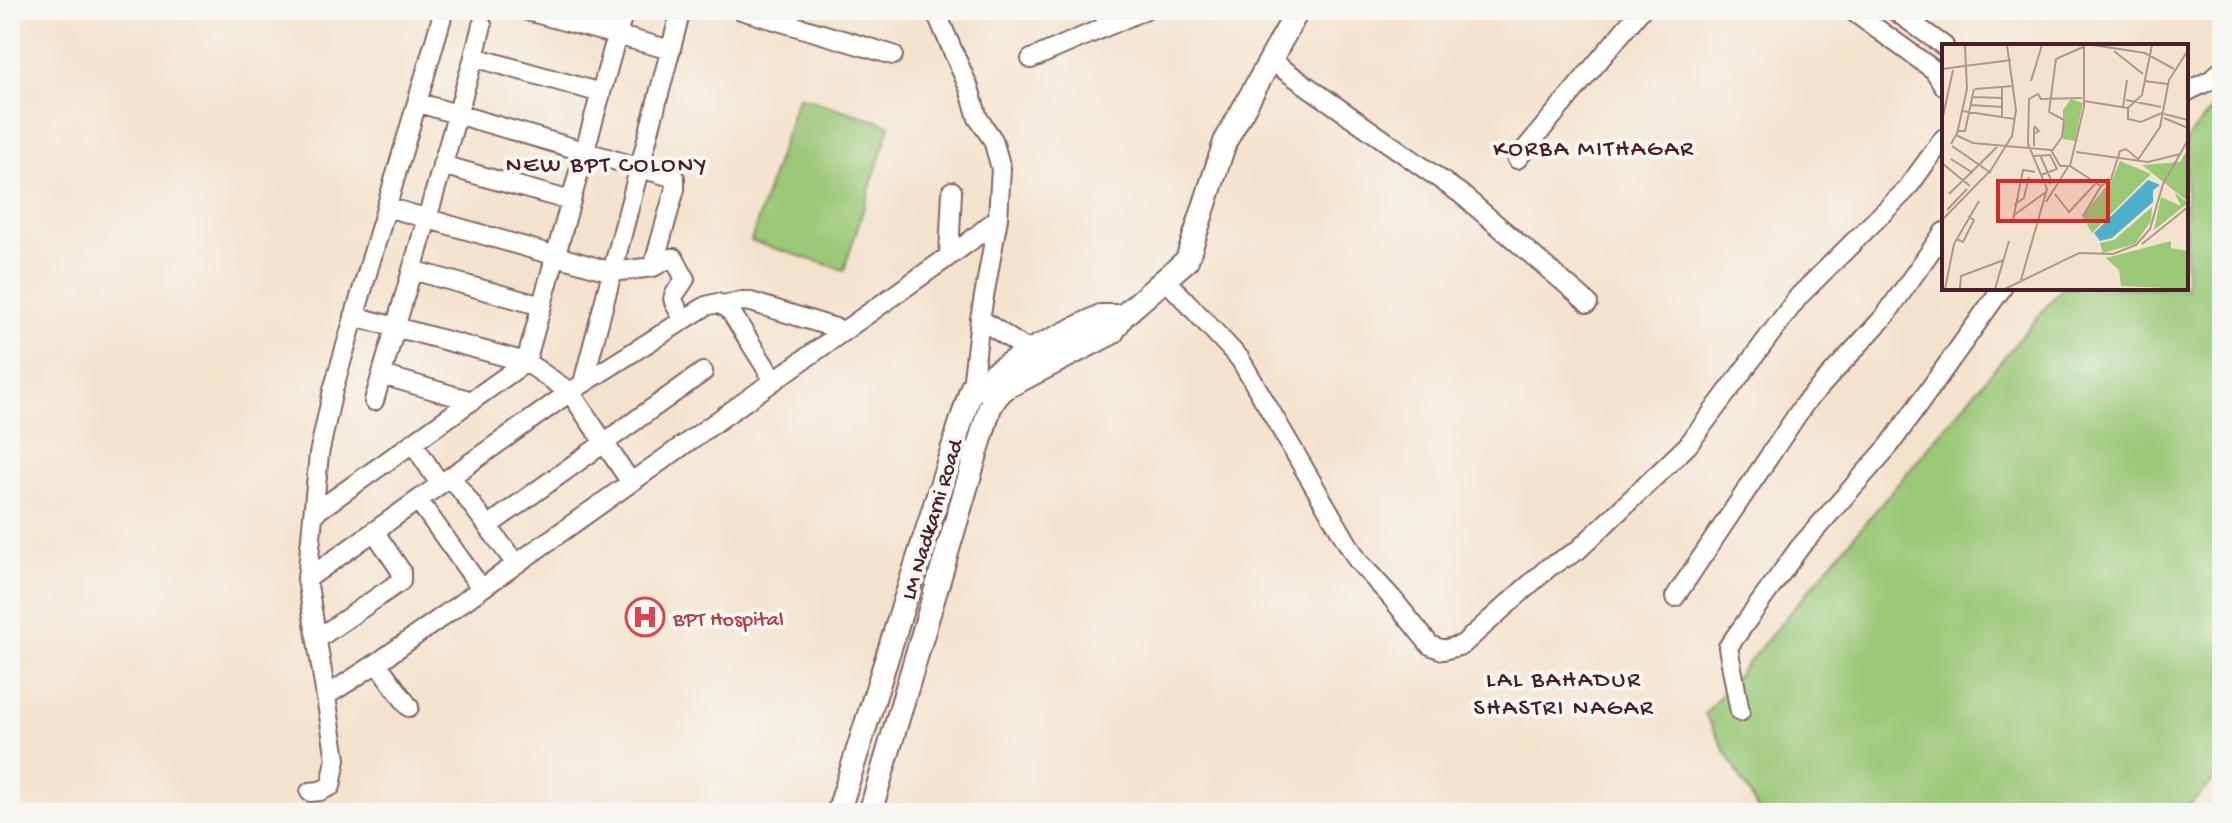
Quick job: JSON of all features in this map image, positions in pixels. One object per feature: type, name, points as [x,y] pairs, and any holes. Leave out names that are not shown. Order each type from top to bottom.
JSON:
[{"type":"street","points":[[310,792],[331,786],[336,759],[307,579],[319,454],[333,390],[444,10]]},
{"type":"street","points":[[524,10],[671,50]]},
{"type":"street","points":[[313,514],[526,362],[624,10]]},
{"type":"street","points":[[576,388],[612,272],[681,10]]},
{"type":"street","points":[[741,10],[893,55]]},
{"type":"street","points":[[935,10],[969,88],[978,118],[993,140],[1001,168],[998,218],[980,319],[972,387]]},
{"type":"street","points":[[1031,59],[1106,17],[1144,10]]},
{"type":"street","points":[[972,387],[997,396],[1027,375],[1112,333],[1123,316],[1187,260],[1225,142],[1298,10]]},
{"type":"street","points":[[1517,159],[1641,10]]},
{"type":"street","points":[[1851,10],[1934,70],[1942,83]]},
{"type":"street","points":[[1894,10],[1942,45]]},
{"type":"street","points":[[374,401],[482,25]]},
{"type":"street","points":[[474,57],[601,93]]},
{"type":"street","points":[[1270,60],[1461,194],[1588,303]]},
{"type":"street","points":[[2188,91],[2211,80],[2222,70]]},
{"type":"street","points":[[419,103],[675,178],[653,267]]},
{"type":"street","points":[[1166,280],[1240,359],[1358,561],[1430,645],[1443,650],[1462,645],[1549,567],[1577,551],[1688,445],[1799,296],[1906,190],[1942,141]]},
{"type":"street","points":[[442,165],[571,201]]},
{"type":"street","points":[[949,255],[952,191]]},
{"type":"street","points":[[387,207],[612,272],[653,267],[674,258],[685,279],[672,298],[684,320]]},
{"type":"street","points":[[326,696],[377,663],[998,218]]},
{"type":"street","points":[[1675,597],[1805,403],[1885,316],[1942,235]]},
{"type":"street","points":[[412,270],[542,306]]},
{"type":"street","points":[[1740,712],[1728,647],[1800,547],[1889,446],[2001,290]]},
{"type":"street","points":[[307,579],[576,388],[706,306],[751,302],[842,330]]},
{"type":"street","points":[[724,305],[773,379]]},
{"type":"street","points":[[354,316],[526,362],[576,388],[604,443],[630,481]]},
{"type":"street","points":[[972,387],[1029,351],[1101,316],[1123,316]]},
{"type":"street","points":[[980,319],[1029,351]]},
{"type":"street","points":[[488,526],[703,372]]},
{"type":"street","points":[[382,375],[472,401]]},
{"type":"street","name":"LM Nadkarni Road","points":[[838,813],[972,387]]},
{"type":"street","name":"LM Nadkarni Road","points":[[870,813],[979,442],[997,396]]},
{"type":"street","points":[[413,443],[488,526],[516,564]]},
{"type":"street","points":[[939,497],[963,502]]},
{"type":"street","points":[[418,500],[481,588]]},
{"type":"street","points":[[317,639],[401,581],[401,571],[374,531]]},
{"type":"street","points":[[377,663],[409,707]]},
{"type":"green space","points":[[798,96],[890,125],[844,270],[751,241]]},
{"type":"green space","points":[[2222,97],[2222,772],[2181,813],[1760,813],[1705,714],[2060,290],[2188,290],[2188,138]]},
{"type":"place","name":"BPT Hospital","points":[[645,617]]},
{"type":"district","name":"KORBA MITHAGAR","points":[[1594,147]]},
{"type":"district","name":"NEW BPT COLONY","points":[[607,163]]},
{"type":"district","name":"LAL BAHADUR SHASTRI NAGAR","points":[[1564,692]]}]
